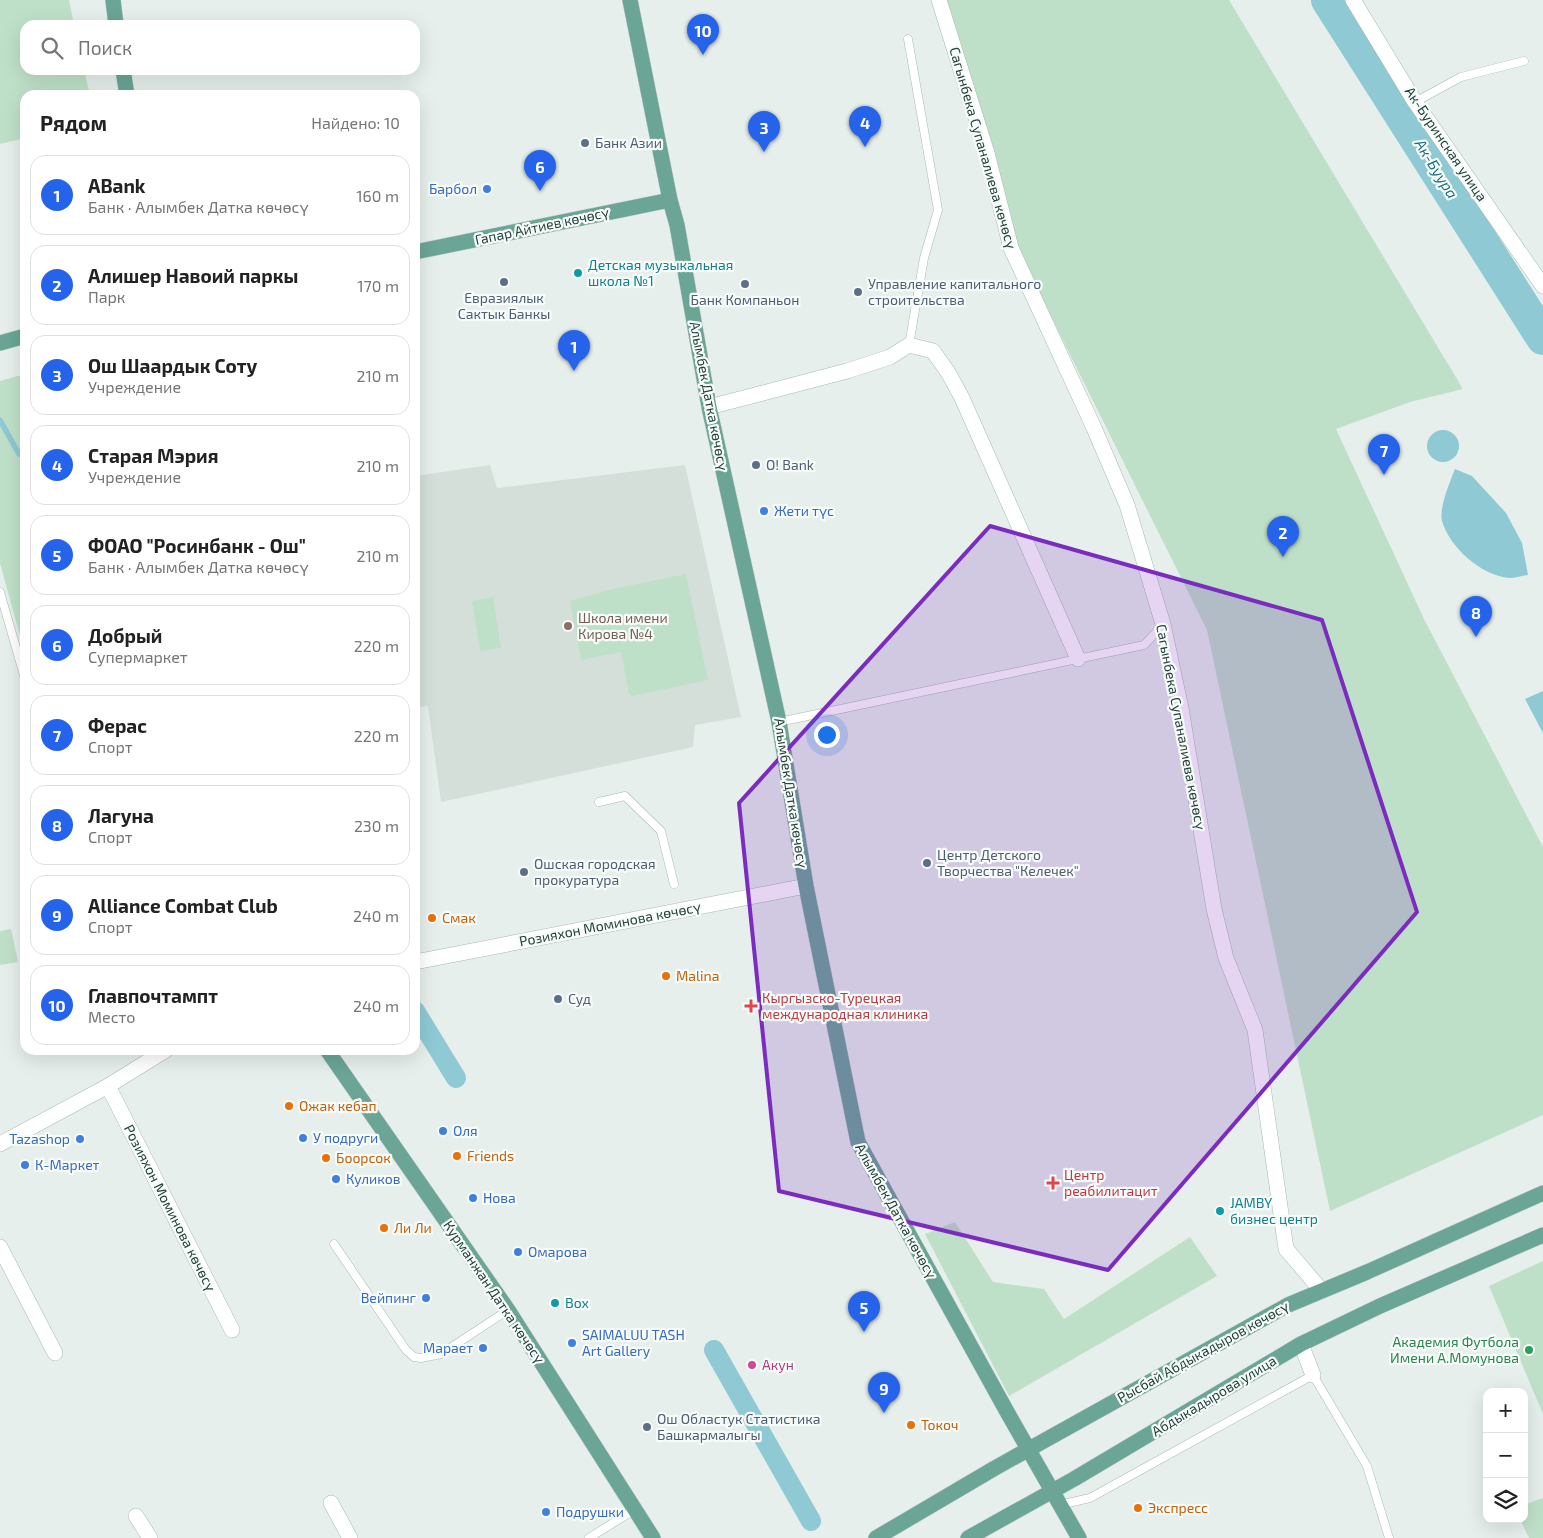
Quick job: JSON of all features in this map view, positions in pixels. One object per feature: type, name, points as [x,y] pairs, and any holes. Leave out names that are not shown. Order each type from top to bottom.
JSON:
[{"type":"main road","points":[[113,0],[115,20]]},
{"type":"main road","name":"Алымбек Датка көчөсү","points":[[630,0],[676,225],[709,407],[779,722],[806,886],[858,1142],[1051,1491],[1079,1538]]},
{"type":"main road","points":[[124,75],[126,90]]},
{"type":"main road","name":"Гапар Айтиев көчөсү","points":[[420,251],[670,200]]},
{"type":"main road","points":[[0,343],[20,337]]},
{"type":"main road","name":"Курманжан Датка көчөсү","points":[[331,1055],[508,1310],[653,1538]]},
{"type":"main road","name":"Рысбай Абдыкадыров көчөсү","points":[[876,1538],[1029,1449],[1288,1305],[1367,1272],[1543,1193]]},
{"type":"main road","name":"Абдыкадырова улица","points":[[1051,1491],[1301,1344],[1380,1306],[1543,1235]]},
{"type":"main road","points":[[968,1538],[1051,1491]]},
{"type":"street","name":"Сагынбека Супаналиева көчөсү","points":[[938,0],[987,153],[1011,248],[1094,428],[1127,506],[1163,624],[1181,708],[1213,899],[1224,950],[1255,1030],[1286,1249],[1322,1291]]},
{"type":"street","name":"Ак-Буринская улица","points":[[1353,0],[1415,102],[1543,286]]},
{"type":"street","points":[[709,407],[855,368],[890,357],[909,345],[933,351],[949,374],[962,398],[1078,659]]},
{"type":"street","name":"Розияхон Моминова көчөсү","points":[[420,961],[806,886]]},
{"type":"street","points":[[0,1144],[108,1086],[158,1055]]},
{"type":"street","name":"Розияхон Моминова көчөсү","points":[[108,1086],[232,1330]]},
{"type":"street","points":[[0,1247],[55,1353]]},
{"type":"street","points":[[1301,1344],[1313,1375]]},
{"type":"street","points":[[331,1503],[350,1538]]},
{"type":"street","points":[[136,1516],[150,1538]]},
{"type":"lane","points":[[908,39],[938,210],[924,258],[909,345]]},
{"type":"lane","points":[[1415,102],[1462,77],[1524,61]]},
{"type":"lane","points":[[0,592],[20,662]]},
{"type":"lane","points":[[779,722],[1144,645],[1163,624]]},
{"type":"lane","points":[[599,802],[625,796],[661,831],[674,884]]},
{"type":"lane","points":[[334,1244],[406,1350],[414,1357],[421,1358],[441,1354],[508,1310]]},
{"type":"lane","points":[[1059,1505],[1090,1498],[1313,1375],[1367,1466],[1389,1538]]},
{"type":"lane","points":[[590,1538],[634,1510]]},
{"type":"highlighted area","points":[[990,526],[1322,620],[1417,912],[1108,1270],[779,1191],[739,803]]},
{"type":"shaded area","name":"Школа имени Кирова №4","points":[[490,465],[497,488],[685,465],[741,717],[695,725],[693,747],[441,802],[428,706],[420,707],[420,475]]},
{"type":"green space","points":[[0,0],[69,0],[73,20],[20,20],[20,75],[85,75],[89,90],[20,90],[20,139],[0,144]]},
{"type":"green space","points":[[941,0],[1229,0],[1463,389],[1410,402],[1336,429],[1424,619],[1543,847],[1543,1115],[1330,1211],[1207,630],[1019,252]]},
{"type":"green space","points":[[20,375],[20,636],[0,563],[0,381]]},
{"type":"green space","points":[[686,574],[708,680],[632,696],[629,694],[621,652],[581,660],[570,601],[608,590]]},
{"type":"green space","points":[[493,597],[501,648],[480,651],[472,601]]},
{"type":"green space","points":[[11,929],[18,962],[0,965],[0,931]]},
{"type":"green space","points":[[955,1222],[993,1282],[1044,1289],[1064,1319],[1190,1237],[1217,1276],[1009,1396],[925,1234]]},
{"type":"green space","name":"Академия Футбола Имени А.Момунова","points":[[1543,1261],[1543,1414],[1489,1286]]},
{"type":"green space","points":[[1543,1498],[1543,1538],[1529,1538],[1522,1523],[1528,1523],[1528,1504]]},
{"type":"water","points":[[1443,430],[1454,435],[1459,446],[1454,457],[1443,462],[1432,457],[1427,446],[1432,435]]},
{"type":"water","points":[[1455,469],[1472,476],[1506,513],[1522,543],[1528,575],[1509,578],[1488,572],[1468,558],[1452,541],[1446,531],[1441,515]]},
{"type":"water","points":[[1543,691],[1543,733],[1525,699]]},
{"type":"waterway","name":"Ак-Буура","points":[[1328,0],[1543,338]]},
{"type":"waterway","points":[[0,420],[20,454]]},
{"type":"waterway","points":[[420,1019],[456,1078]]},
{"type":"waterway","points":[[714,1350],[811,1521]]},
{"type":"place","name":"Главпочтампт","points":[[703,55]]},
{"type":"place","name":"Банк Азии","points":[[585,143]]},
{"type":"place","name":"Старая Мэрия","points":[[865,147]]},
{"type":"place","name":"Ош Шаардык Соту","points":[[764,152]]},
{"type":"place","name":"Барбол","points":[[487,189]]},
{"type":"place","name":"Добрый","points":[[540,191]]},
{"type":"place","name":"Детская музыкальная школа №1","points":[[578,273]]},
{"type":"place","name":"Евразиялык Сактык Банкы","points":[[504,282]]},
{"type":"place","name":"Банк Компаньон","points":[[745,284]]},
{"type":"place","name":"Управление капитального строительства","points":[[858,292]]},
{"type":"place","name":"ABank","points":[[574,371]]},
{"type":"place","name":"О! Bank","points":[[756,465]]},
{"type":"place","name":"Ферас","points":[[1384,475]]},
{"type":"place","name":"Жети түс","points":[[764,511]]},
{"type":"place","name":"Алишер Навоий паркы","points":[[1283,557]]},
{"type":"place","name":"Школа имени Кирова №4","points":[[568,626]]},
{"type":"place","name":"Лагуна","points":[[1476,637]]},
{"type":"place","name":"Центр Детского Творчества \"Келечек\"","points":[[927,863]]},
{"type":"place","name":"Ошская городская прокуратура","points":[[524,872]]},
{"type":"place","name":"Смак","points":[[432,918]]},
{"type":"place","name":"Malina","points":[[666,976]]},
{"type":"place","name":"Суд","points":[[558,999]]},
{"type":"place","name":"Кыргызско-Турецкая международная клиника","points":[[751,1006]]},
{"type":"place","name":"Ожак кебап","points":[[289,1106]]},
{"type":"place","name":"Оля","points":[[443,1131]]},
{"type":"place","name":"У подруги","points":[[303,1138]]},
{"type":"place","name":"Tazashop","points":[[80,1139]]},
{"type":"place","name":"Friends","points":[[457,1156]]},
{"type":"place","name":"Боорсок","points":[[326,1158]]},
{"type":"place","name":"К-Маркет","points":[[25,1165]]},
{"type":"place","name":"Куликов","points":[[336,1179]]},
{"type":"place","name":"Центр реабилитацит","points":[[1053,1183]]},
{"type":"place","name":"Нова","points":[[473,1198]]},
{"type":"place","name":"JAMBY бизнес центр","points":[[1220,1211]]},
{"type":"place","name":"Ли Ли","points":[[384,1228]]},
{"type":"place","name":"Омарова","points":[[518,1252]]},
{"type":"place","name":"Вейпинг","points":[[426,1298]]},
{"type":"place","name":"Box","points":[[555,1303]]},
{"type":"place","name":"ФОАО \"Росинбанк - Ош\"","points":[[864,1332]]},
{"type":"place","name":"SAIMALUU TASH Art Gallery","points":[[572,1343]]},
{"type":"place","name":"Марает","points":[[483,1348]]},
{"type":"place","name":"Академия Футбола Имени А.Момунова","points":[[1529,1350]]},
{"type":"place","name":"Акун","points":[[752,1365]]},
{"type":"place","name":"Alliance Combat Club","points":[[884,1413]]},
{"type":"place","name":"Токоч","points":[[911,1425]]},
{"type":"place","name":"Ош Областук Статистика Башкармалыгы","points":[[647,1427]]},
{"type":"place","name":"Экспресс","points":[[1138,1508]]},
{"type":"place","name":"Подрушки","points":[[546,1512]]}]
